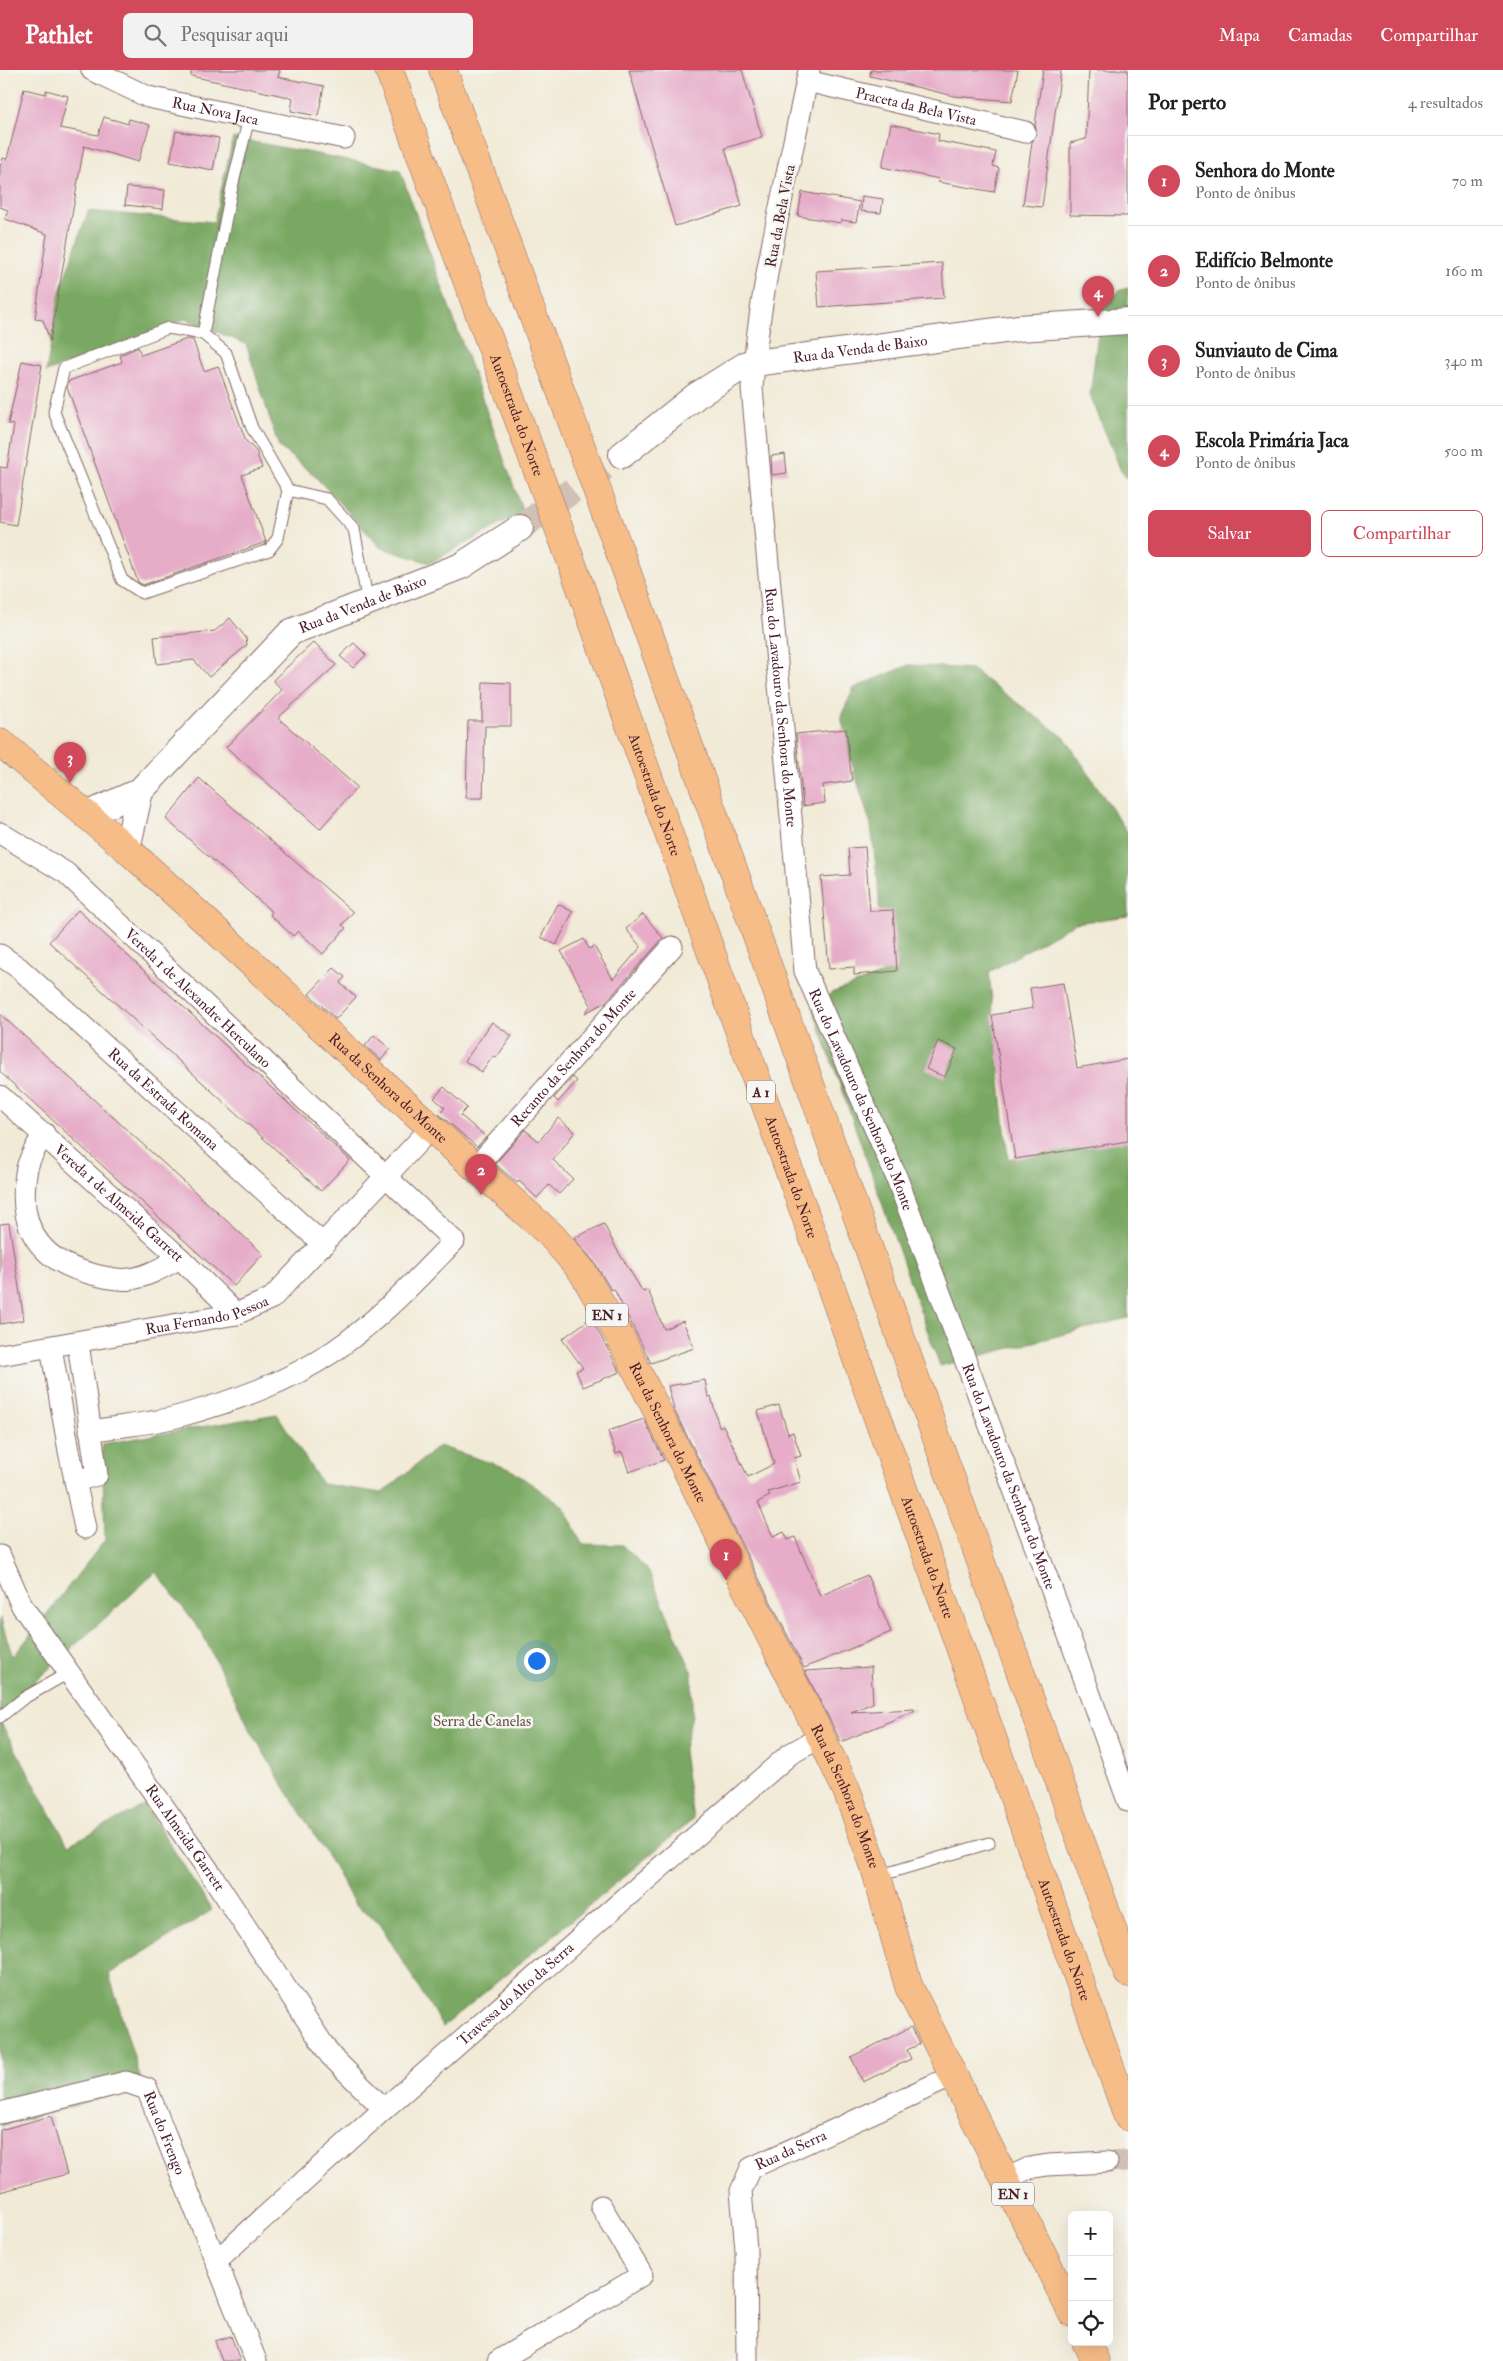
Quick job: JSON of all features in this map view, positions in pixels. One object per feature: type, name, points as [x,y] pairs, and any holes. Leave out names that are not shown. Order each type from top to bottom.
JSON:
[{"type":"main road","name":"Autoestrada do Norte","points":[[389,70],[574,569],[1128,2117]]},
{"type":"main road","points":[[443,70],[619,550],[1128,1973]]},
{"type":"main road","name":"Rua da Senhora do Monte","points":[[0,742],[127,849],[475,1168],[551,1235],[582,1271],[620,1337],[822,1737],[847,1791],[878,1876],[909,1987],[1068,2305]]},
{"type":"main road","points":[[1088,2346],[1095,2361]]},
{"type":"street","name":"Rua Nova Jaca","points":[[92,70],[148,97],[344,138]]},
{"type":"street","name":"Praceta da Bela Vista","points":[[808,76],[1025,132]]},
{"type":"street","name":"Rua da Bela Vista","points":[[754,363],[770,260],[808,76]]},
{"type":"street","name":"Rua da Venda de Baixo","points":[[622,455],[696,396],[746,364],[875,345],[1019,328],[1128,321]]},
{"type":"street","name":"Rua do Lavadouro da Senhora do Monte","points":[[754,363],[752,388],[806,971],[896,1176],[1069,1635],[1128,1801]]},
{"type":"street","name":"Rua da Venda de Baixo","points":[[140,791],[291,632],[460,566],[520,528]]},
{"type":"street","points":[[86,815],[140,791]]},
{"type":"street","points":[[127,849],[140,791]]},
{"type":"street","name":"Vereda 1 de Alexandre Herculano","points":[[0,833],[66,873],[387,1175],[454,1241],[395,1301],[334,1350],[310,1365],[252,1393],[175,1417],[90,1431]]},
{"type":"street","name":"Recanto da Senhora do Monte","points":[[475,1168],[672,947]]},
{"type":"street","name":"Rua da Estrada Romana","points":[[0,955],[19,968],[324,1245]]},
{"type":"street","name":"Vereda 1 de Almeida Garrett","points":[[0,1096],[44,1133],[180,1258],[236,1314]]},
{"type":"street","name":"Rua Fernando Pessoa","points":[[0,1355],[78,1343],[236,1314],[272,1298],[324,1245],[432,1128]]},
{"type":"street","points":[[44,1133],[27,1167],[24,1202],[29,1231],[46,1252],[73,1269],[101,1277],[130,1280],[152,1272],[180,1258]]},
{"type":"street","points":[[75,1481],[97,1475],[78,1343]]},
{"type":"street","points":[[51,1347],[85,1528]]},
{"type":"street","name":"Rua Almeida Garrett","points":[[0,1556],[22,1606],[208,1871],[330,2055],[384,2109]]},
{"type":"street","name":"Travessa do Alto da Serra","points":[[217,2260],[384,2109],[790,1754],[822,1737]]},
{"type":"street","name":"Rua da Serra","points":[[747,2361],[746,2250],[742,2190],[751,2168],[953,2076]]},
{"type":"street","name":"Rua do Frengo","points":[[0,2113],[126,2082],[147,2089],[256,2361]]},
{"type":"street","points":[[1006,2179],[1029,2168],[1048,2165],[1107,2162]]},
{"type":"street","points":[[498,2361],[642,2275],[601,2206]]},
{"type":"lane","points":[[203,334],[232,187],[249,118]]},
{"type":"lane","points":[[168,328],[203,334],[226,353],[252,428],[288,490],[278,538],[269,550],[142,593],[122,580],[54,412],[64,368],[168,328]]},
{"type":"lane","points":[[288,490],[327,499],[354,529],[368,603]]},
{"type":"lane","points":[[0,1717],[24,1698],[70,1672]]},
{"type":"lane","points":[[878,1876],[989,1843]]},
{"type":"green space","points":[[233,138],[400,170],[523,512],[430,563],[381,548],[313,474],[279,447],[246,344],[185,319],[46,372],[60,291],[88,211],[214,222]]},
{"type":"green space","points":[[1128,288],[1128,480],[1121,471],[1090,395],[1101,311],[1120,290]]},
{"type":"green space","points":[[909,665],[971,669],[1065,738],[1128,833],[1128,916],[1075,923],[989,972],[1008,1159],[1128,1138],[1128,1318],[940,1366],[813,1009],[831,993],[883,974],[878,883],[871,826],[850,757],[841,716],[854,688]]},
{"type":"green space","name":"Serra de Canelas","points":[[277,1414],[322,1484],[382,1493],[439,1446],[510,1469],[564,1507],[582,1544],[622,1545],[648,1570],[692,1672],[692,1715],[683,1752],[693,1819],[443,2027],[380,1924],[354,1903],[326,1853],[250,1729],[202,1633],[156,1572],[0,1713],[0,1618],[13,1657],[105,1540],[102,1444]]},
{"type":"green space","points":[[0,1721],[68,1845],[145,1805],[212,1910],[109,1974],[146,2097],[129,2091],[0,2126]]},
{"type":"building","points":[[191,70],[280,70],[278,77],[324,86],[318,116],[291,111],[293,98],[191,76]]},
{"type":"building","points":[[629,70],[742,70],[762,137],[725,148],[742,206],[675,226]]},
{"type":"building","points":[[871,70],[1018,70],[1012,101],[954,96],[870,76]]},
{"type":"building","points":[[1043,70],[1061,70],[1042,207],[1023,205],[1032,142],[1037,134],[1035,125]]},
{"type":"building","points":[[1089,70],[1128,70],[1128,216],[1070,215],[1070,143],[1086,139]]},
{"type":"building","points":[[24,89],[46,94],[46,90],[68,96],[60,128],[98,135],[104,117],[128,124],[129,119],[150,125],[138,162],[84,146],[50,341],[43,320],[35,319],[47,234],[5,219],[8,210],[0,207],[0,167],[3,158],[7,159]]},
{"type":"building","points":[[891,124],[939,134],[938,141],[996,152],[993,166],[999,168],[994,192],[938,182],[939,179],[882,167]]},
{"type":"building","points":[[176,131],[219,138],[213,170],[170,162]]},
{"type":"building","points":[[127,187],[165,190],[163,209],[125,205]]},
{"type":"building","points":[[802,192],[860,202],[856,222],[841,220],[841,223],[798,216]]},
{"type":"building","points":[[862,196],[883,199],[881,213],[861,211]]},
{"type":"building","points":[[942,263],[944,298],[819,307],[816,271]]},
{"type":"building","points":[[187,339],[193,340],[204,371],[218,366],[246,441],[256,451],[262,468],[242,475],[266,542],[143,585],[138,582],[67,387],[69,381],[122,362],[120,355],[138,347],[141,355]]},
{"type":"building","points":[[22,361],[42,365],[16,525],[0,522],[0,467],[7,468],[14,425],[8,424]]},
{"type":"building","points":[[785,454],[787,473],[772,475],[771,456]]},
{"type":"building","points":[[230,618],[246,638],[247,645],[209,677],[194,660],[157,664],[154,637],[215,631]]},
{"type":"building","points":[[314,642],[336,665],[278,718],[357,787],[320,829],[226,747],[282,690],[273,680]]},
{"type":"building","points":[[354,643],[366,655],[353,668],[340,656]]},
{"type":"building","points":[[483,682],[511,683],[511,726],[485,726],[483,798],[466,798],[468,721],[482,721]]},
{"type":"building","points":[[846,729],[852,781],[823,785],[825,803],[803,806],[796,734]]},
{"type":"building","points":[[199,778],[353,912],[342,925],[346,928],[323,954],[298,931],[293,936],[270,915],[272,912],[166,819]]},
{"type":"building","points":[[865,847],[870,911],[893,910],[897,971],[854,975],[854,967],[829,969],[821,877],[850,875],[848,848]]},
{"type":"building","points":[[558,904],[573,912],[556,945],[541,937]]},
{"type":"building","points":[[78,910],[350,1160],[321,1191],[49,942]]},
{"type":"building","points":[[643,914],[663,938],[606,1002],[585,1013],[591,1005],[561,951],[584,939],[589,949],[594,946],[613,979],[641,947],[626,929]]},
{"type":"building","points":[[334,968],[345,977],[340,983],[356,997],[336,1019],[309,994]]},
{"type":"building","points":[[1063,983],[1077,1068],[1128,1059],[1128,1141],[1015,1159],[992,1015],[1033,1008],[1030,988]]},
{"type":"building","points":[[0,1014],[263,1254],[234,1286],[0,1072]]},
{"type":"building","points":[[492,1022],[512,1036],[496,1058],[493,1056],[482,1072],[465,1061]]},
{"type":"building","points":[[374,1035],[390,1049],[381,1060],[365,1046]]},
{"type":"building","points":[[938,1041],[957,1049],[945,1077],[926,1069]]},
{"type":"building","points":[[573,1077],[577,1081],[558,1102],[554,1098]]},
{"type":"building","points":[[444,1087],[467,1108],[460,1115],[486,1137],[477,1147],[439,1114],[445,1108],[434,1098]]},
{"type":"building","points":[[558,1118],[575,1132],[553,1160],[573,1179],[559,1194],[549,1185],[537,1198],[519,1181],[517,1183],[495,1164],[525,1130],[539,1141]]},
{"type":"building","points":[[9,1223],[24,1320],[0,1324],[0,1224]]},
{"type":"building","points":[[604,1224],[616,1248],[643,1292],[648,1290],[664,1329],[683,1321],[694,1348],[651,1363],[614,1289],[611,1290],[595,1263],[574,1238]]},
{"type":"building","points":[[591,1318],[620,1372],[583,1387],[576,1371],[583,1368],[562,1339]]},
{"type":"building","points":[[705,1380],[708,1397],[711,1396],[719,1427],[723,1425],[748,1477],[774,1464],[758,1411],[779,1405],[788,1434],[793,1432],[801,1456],[794,1458],[801,1482],[768,1492],[770,1496],[758,1502],[773,1537],[784,1532],[788,1540],[795,1537],[820,1596],[867,1575],[891,1632],[804,1668],[674,1410],[668,1386]]},
{"type":"building","points":[[644,1419],[664,1460],[629,1472],[622,1452],[616,1454],[608,1431]]},
{"type":"building","points":[[871,1667],[873,1703],[851,1712],[914,1709],[914,1711],[841,1742],[805,1671]]},
{"type":"building","points":[[911,2027],[920,2044],[907,2050],[911,2059],[863,2082],[851,2057]]},
{"type":"building","points":[[51,2116],[67,2174],[0,2192],[0,2130]]},
{"type":"building","points":[[231,2336],[240,2361],[222,2361],[215,2341]]},
{"type":"tunnel","points":[[520,528],[622,455]]},
{"type":"tunnel","points":[[1107,2162],[1128,2161]]},
{"type":"place","name":"Escola Primária Jaca","points":[[1098,317]]},
{"type":"place","name":"Sunviauto de Cima","points":[[70,783]]},
{"type":"place","name":"Edifício Belmonte","points":[[481,1195]]},
{"type":"place","name":"Senhora do Monte","points":[[726,1580]]}]
